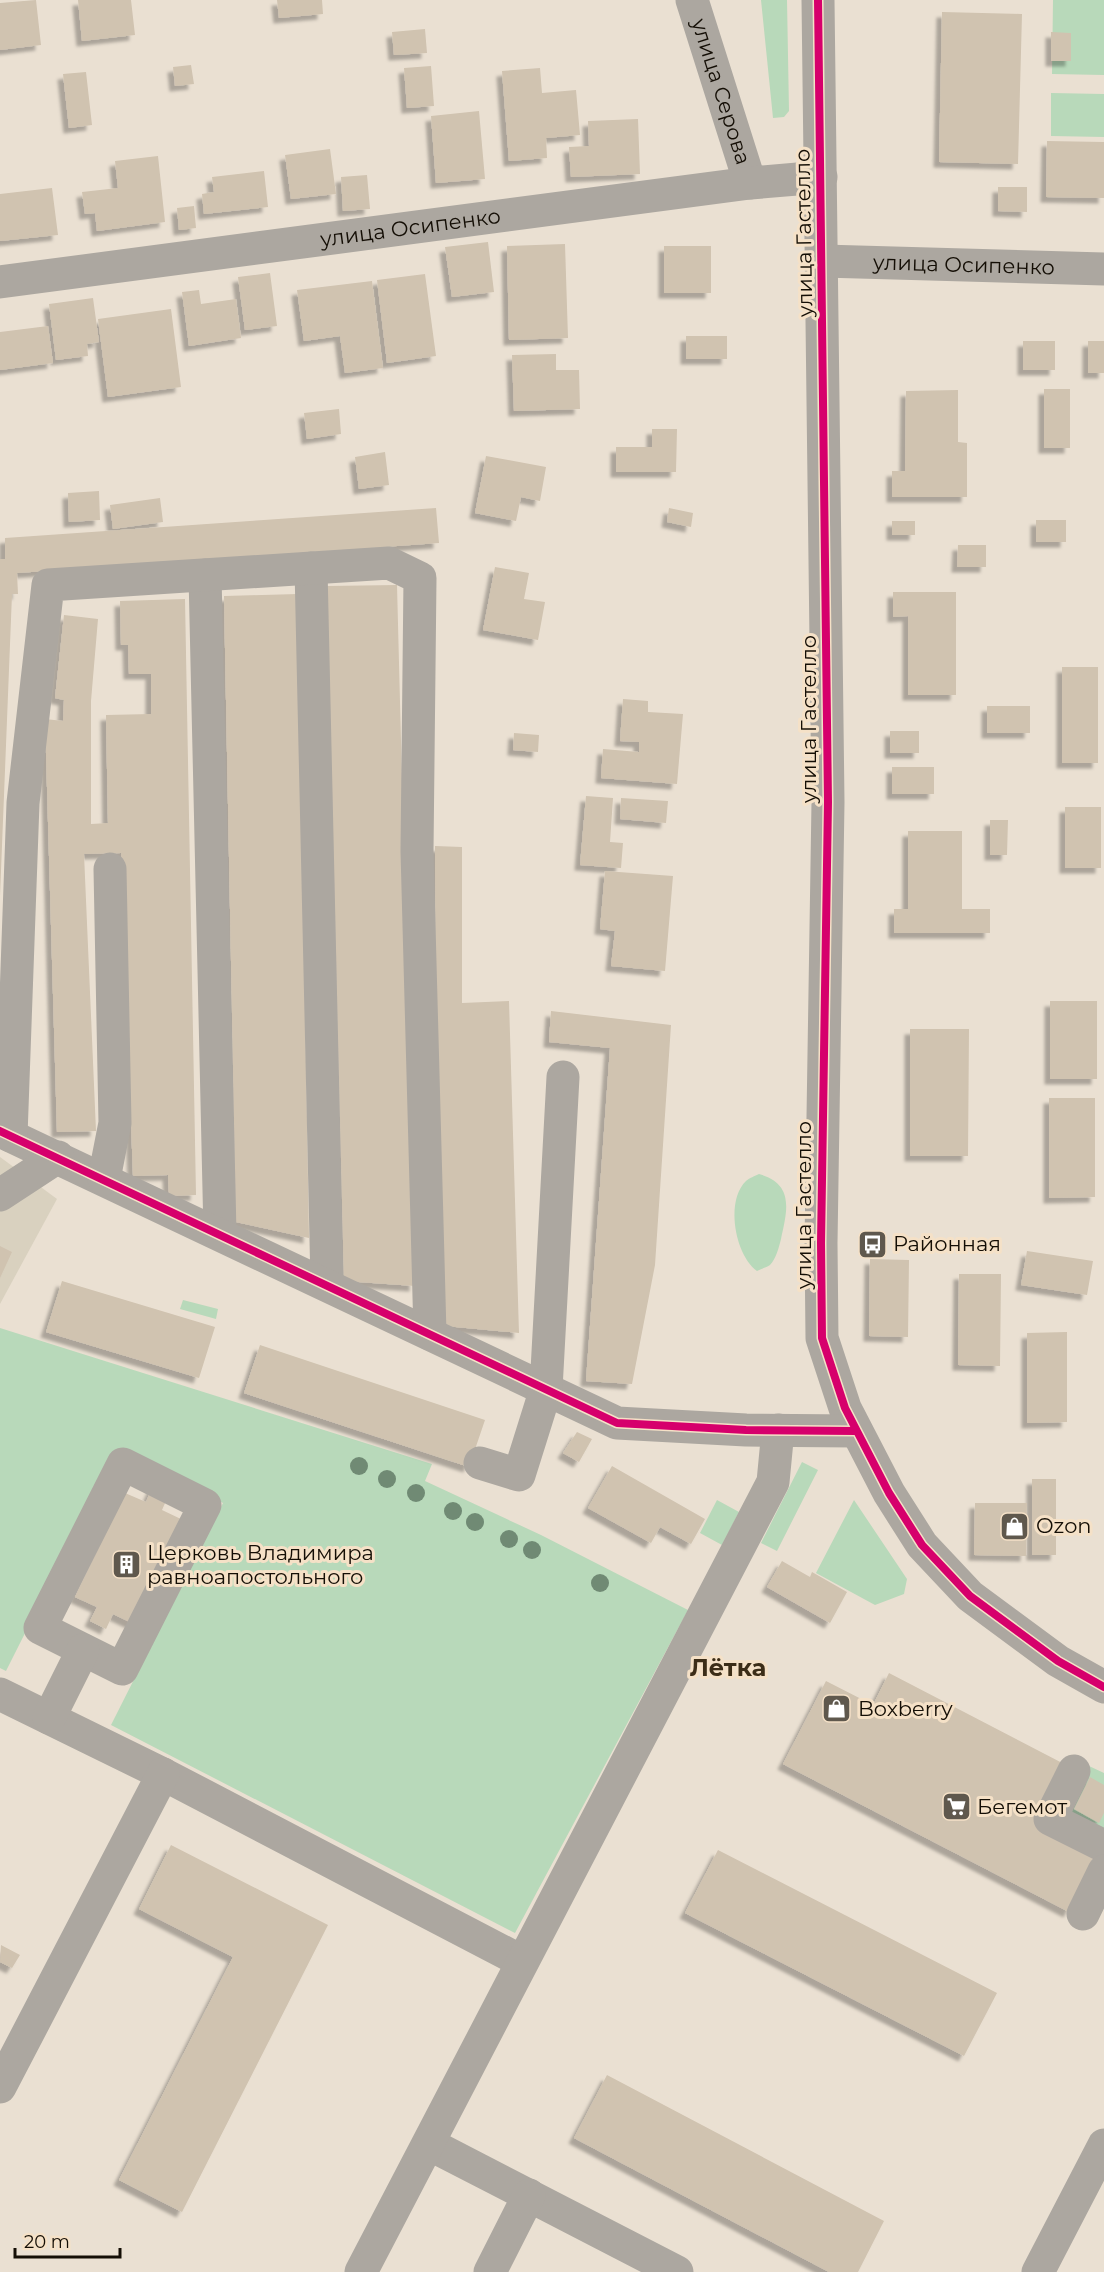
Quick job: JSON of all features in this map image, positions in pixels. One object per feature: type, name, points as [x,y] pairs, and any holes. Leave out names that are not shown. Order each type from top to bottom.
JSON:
[{"type":"street","name":"улица Серова","points":[[692,0],[750,183]]},
{"type":"street","name":"улица Гастелло","points":[[818,0],[828,802],[820,1243],[822,1338],[845,1408],[856,1431],[889,1492],[922,1545],[970,1596],[1058,1661],[1104,1687]]},
{"type":"street","name":"улица Осипенко","points":[[0,282],[750,183],[820,177]]},
{"type":"street","name":"улица Осипенко","points":[[823,261],[1104,270]]},
{"type":"street","points":[[430,1334],[417,850],[420,578],[389,563],[48,585],[23,803],[6,1134],[617,1423],[856,1431]]},
{"type":"street","points":[[311,568],[327,1284]]},
{"type":"street","points":[[205,575],[220,1234]]},
{"type":"street","points":[[104,1179],[115,1123],[110,869]]},
{"type":"street","points":[[480,1463],[519,1475],[546,1389],[562,1077]]},
{"type":"street","points":[[0,1195],[58,1157]]},
{"type":"street","points":[[361,2272],[429,2144],[521,1961],[773,1482],[778,1430]]},
{"type":"street","points":[[123,1464],[205,1505],[122,1670],[83,1650],[40,1628],[123,1464]]},
{"type":"street","points":[[49,1718],[83,1650]]},
{"type":"street","points":[[0,1694],[163,1774],[521,1961]]},
{"type":"street","points":[[1074,1771],[1050,1819],[1104,1846]]},
{"type":"street","points":[[0,2087],[163,1774]]},
{"type":"street","points":[[1083,1914],[1104,1871]]},
{"type":"street","points":[[429,2144],[677,2272]]},
{"type":"street","points":[[1038,2272],[1104,2145]]},
{"type":"street","points":[[490,2272],[529,2195]]},
{"type":"shaded area","points":[[0,1157],[57,1199],[0,1304]]},
{"type":"green space","points":[[761,0],[787,0],[789,111],[784,117],[773,118]]},
{"type":"green space","points":[[1053,0],[1104,0],[1104,75],[1052,74]]},
{"type":"green space","points":[[1051,93],[1104,94],[1104,137],[1051,136]]},
{"type":"green space","points":[[759,1174],[778,1184],[786,1200],[786,1209],[776,1256],[770,1265],[757,1271],[749,1263],[738,1241],[734,1214],[740,1190],[747,1180]]},
{"type":"green space","points":[[183,1300],[218,1309],[216,1319],[180,1309]]},
{"type":"green space","points":[[0,1328],[432,1464],[425,1481],[541,1535],[688,1610],[515,1933],[111,1725],[223,1503],[117,1450],[6,1671],[0,1668]]},
{"type":"green space","points":[[802,1462],[818,1470],[777,1551],[761,1543]]},
{"type":"green space","points":[[717,1500],[739,1512],[722,1545],[700,1533]]},
{"type":"green space","points":[[854,1500],[907,1579],[904,1594],[875,1605],[816,1573]]},
{"type":"green space","points":[[1089,1766],[1104,1773],[1104,1830],[1065,1812]]},
{"type":"building","points":[[36,0],[41,45],[0,50],[0,3]]},
{"type":"building","points":[[78,0],[131,0],[135,35],[82,41]]},
{"type":"building","points":[[277,0],[322,0],[323,14],[279,18]]},
{"type":"building","points":[[942,12],[1022,14],[1018,164],[939,162]]},
{"type":"building","points":[[425,29],[427,53],[394,55],[392,32]]},
{"type":"building","points":[[1051,32],[1071,33],[1071,61],[1051,61]]},
{"type":"building","points":[[191,65],[194,84],[175,86],[173,67]]},
{"type":"building","points":[[431,66],[434,106],[407,108],[404,68]]},
{"type":"building","points":[[540,68],[542,93],[576,90],[580,135],[546,138],[547,158],[509,161],[502,71]]},
{"type":"building","points":[[86,72],[92,125],[69,128],[63,74]]},
{"type":"building","points":[[479,111],[485,179],[436,183],[431,116]]},
{"type":"building","points":[[638,119],[640,174],[571,177],[569,147],[589,146],[588,121]]},
{"type":"building","points":[[1047,141],[1104,142],[1104,198],[1046,197]]},
{"type":"building","points":[[330,149],[336,194],[291,199],[285,155]]},
{"type":"building","points":[[158,156],[165,222],[97,231],[95,213],[85,214],[82,192],[118,188],[115,161]]},
{"type":"building","points":[[264,171],[268,207],[204,214],[202,194],[214,192],[212,177]]},
{"type":"building","points":[[367,175],[370,209],[343,211],[341,177]]},
{"type":"building","points":[[998,187],[1027,187],[1027,212],[998,211]]},
{"type":"building","points":[[52,188],[58,235],[0,241],[0,194]]},
{"type":"building","points":[[194,206],[196,228],[179,230],[177,208]]},
{"type":"building","points":[[488,242],[494,292],[452,297],[445,247]]},
{"type":"building","points":[[565,244],[568,338],[509,340],[507,246]]},
{"type":"building","points":[[664,246],[711,246],[711,293],[664,293]]},
{"type":"building","points":[[270,273],[277,326],[245,330],[238,277]]},
{"type":"building","points":[[425,274],[436,356],[387,363],[377,280]]},
{"type":"building","points":[[372,281],[383,368],[345,373],[340,336],[304,341],[297,290]]},
{"type":"building","points":[[199,290],[201,304],[236,299],[241,338],[189,346],[182,292]]},
{"type":"building","points":[[93,298],[99,342],[87,344],[88,356],[56,360],[49,304]]},
{"type":"building","points":[[171,309],[181,387],[108,397],[98,319]]},
{"type":"building","points":[[48,326],[53,363],[0,370],[0,332]]},
{"type":"building","points":[[686,336],[727,336],[727,359],[686,359]]},
{"type":"building","points":[[1023,341],[1055,341],[1055,370],[1023,370]]},
{"type":"building","points":[[1088,341],[1104,341],[1104,373],[1088,373]]},
{"type":"building","points":[[556,354],[556,370],[579,370],[580,409],[514,411],[512,355]]},
{"type":"building","points":[[1044,389],[1070,389],[1070,448],[1044,448]]},
{"type":"building","points":[[958,390],[958,442],[967,443],[967,497],[892,497],[892,471],[905,471],[906,391]]},
{"type":"building","points":[[339,409],[341,434],[307,439],[304,413]]},
{"type":"building","points":[[652,429],[677,429],[676,472],[616,472],[616,447],[652,447]]},
{"type":"building","points":[[385,452],[389,485],[359,489],[355,457]]},
{"type":"building","points":[[486,456],[546,467],[540,501],[521,497],[516,521],[475,513]]},
{"type":"building","points":[[99,491],[100,520],[69,522],[68,493]]},
{"type":"building","points":[[160,498],[163,522],[113,529],[110,505]]},
{"type":"building","points":[[436,508],[439,543],[17,573],[18,594],[12,594],[0,896],[0,559],[5,559],[5,538]]},
{"type":"building","points":[[669,508],[693,513],[691,527],[667,522]]},
{"type":"building","points":[[1036,520],[1066,520],[1066,542],[1036,542]]},
{"type":"building","points":[[892,521],[915,521],[915,535],[892,535]]},
{"type":"building","points":[[958,545],[986,545],[986,567],[957,567]]},
{"type":"building","points":[[495,567],[529,573],[524,599],[545,602],[538,640],[483,630]]},
{"type":"building","points":[[397,585],[415,1286],[344,1281],[327,586]]},
{"type":"building","points":[[893,592],[956,592],[956,695],[908,695],[908,616],[893,617]]},
{"type":"building","points":[[298,594],[309,1238],[236,1222],[224,596]]},
{"type":"building","points":[[185,599],[196,1195],[169,1196],[168,1175],[133,1176],[121,853],[84,854],[96,1131],[57,1132],[45,719],[63,721],[64,700],[55,698],[64,615],[98,619],[91,701],[91,824],[108,823],[106,715],[151,714],[151,674],[129,674],[128,645],[121,645],[120,601]]},
{"type":"building","points":[[1062,667],[1098,667],[1098,763],[1062,763]]},
{"type":"building","points":[[623,699],[648,701],[648,712],[683,714],[677,784],[601,778],[603,749],[639,752],[639,742],[620,741]]},
{"type":"building","points":[[987,706],[1030,706],[1030,733],[987,733]]},
{"type":"building","points":[[890,731],[919,731],[919,753],[890,753]]},
{"type":"building","points":[[514,733],[539,735],[538,752],[513,750]]},
{"type":"building","points":[[892,767],[934,767],[934,794],[892,794]]},
{"type":"building","points":[[586,796],[613,798],[610,842],[623,843],[621,868],[580,865]]},
{"type":"building","points":[[621,798],[668,801],[666,823],[620,819]]},
{"type":"building","points":[[1065,807],[1101,807],[1101,868],[1065,868]]},
{"type":"building","points":[[990,820],[1008,820],[1007,855],[990,855]]},
{"type":"building","points":[[908,831],[962,831],[962,909],[990,909],[990,933],[894,933],[894,909],[908,909]]},
{"type":"building","points":[[435,846],[462,847],[462,1003],[509,1001],[519,1333],[445,1326],[436,1007]]},
{"type":"building","points":[[605,871],[673,876],[665,971],[611,966],[615,931],[600,929]]},
{"type":"building","points":[[1050,1001],[1097,1001],[1097,1079],[1050,1079]]},
{"type":"building","points":[[551,1011],[671,1025],[655,1265],[632,1384],[586,1381],[610,1048],[549,1042]]},
{"type":"building","points":[[910,1029],[969,1029],[968,1156],[910,1156]]},
{"type":"building","points":[[1049,1098],[1095,1098],[1095,1197],[1049,1198]]},
{"type":"building","points":[[0,1246],[12,1252],[0,1278]]},
{"type":"building","points":[[1027,1251],[1093,1261],[1087,1295],[1021,1285]]},
{"type":"building","points":[[870,1259],[909,1260],[908,1337],[869,1336]]},
{"type":"building","points":[[959,1274],[1001,1274],[1000,1366],[958,1365]]},
{"type":"building","points":[[62,1281],[215,1327],[199,1378],[46,1332]]},
{"type":"building","points":[[1067,1332],[1067,1422],[1027,1423],[1027,1333]]},
{"type":"building","points":[[260,1345],[485,1420],[469,1467],[244,1393]]},
{"type":"building","points":[[577,1432],[592,1439],[579,1462],[563,1453]]},
{"type":"building","points":[[612,1466],[705,1519],[691,1544],[660,1527],[651,1543],[588,1508]]},
{"type":"building","points":[[1032,1479],[1056,1479],[1056,1555],[1032,1555]]},
{"type":"building","name":"Церковь Владимира равноапостольного","points":[[153,1486],[169,1494],[162,1510],[183,1520],[134,1624],[113,1614],[106,1629],[90,1621],[97,1607],[75,1597],[125,1493],[146,1502]]},
{"type":"building","points":[[975,1503],[1027,1503],[1026,1556],[974,1555]]},
{"type":"building","points":[[782,1561],[810,1577],[812,1572],[847,1592],[830,1623],[767,1587]]},
{"type":"building","name":"Бегемот","points":[[889,1673],[1068,1766],[1037,1826],[1097,1857],[1069,1912],[783,1764],[826,1681],[873,1705]]},
{"type":"building","points":[[1090,1777],[1104,1785],[1104,1813],[1099,1823],[1074,1809]]},
{"type":"building","points":[[171,1845],[328,1925],[182,2212],[119,2180],[233,1957],[139,1909]]},
{"type":"building","points":[[718,1850],[997,1993],[964,2056],[685,1913]]},
{"type":"building","points":[[1,1945],[20,1955],[12,1968],[0,1962]]},
{"type":"building","points":[[607,2075],[884,2221],[858,2272],[829,2272],[574,2138]]},
{"type":"cycle path","points":[[818,0],[828,802],[821,1243],[822,1338],[845,1408],[889,1493],[922,1545],[970,1596],[1058,1661],[1104,1687]]},
{"type":"cycle path","points":[[0,1131],[617,1423],[746,1430],[856,1431]]},
{"type":"place","name":"Районная","points":[[872,1244]]},
{"type":"place","name":"Ozon","points":[[1015,1526]]},
{"type":"place","name":"Церковь Владимира равноапостольного","points":[[126,1565]]},
{"type":"place","name":"Boxberry","points":[[837,1709]]},
{"type":"place","name":"Бегемот","points":[[956,1807]]},
{"type":"district","name":"Лётка","points":[[728,1668]]}]
